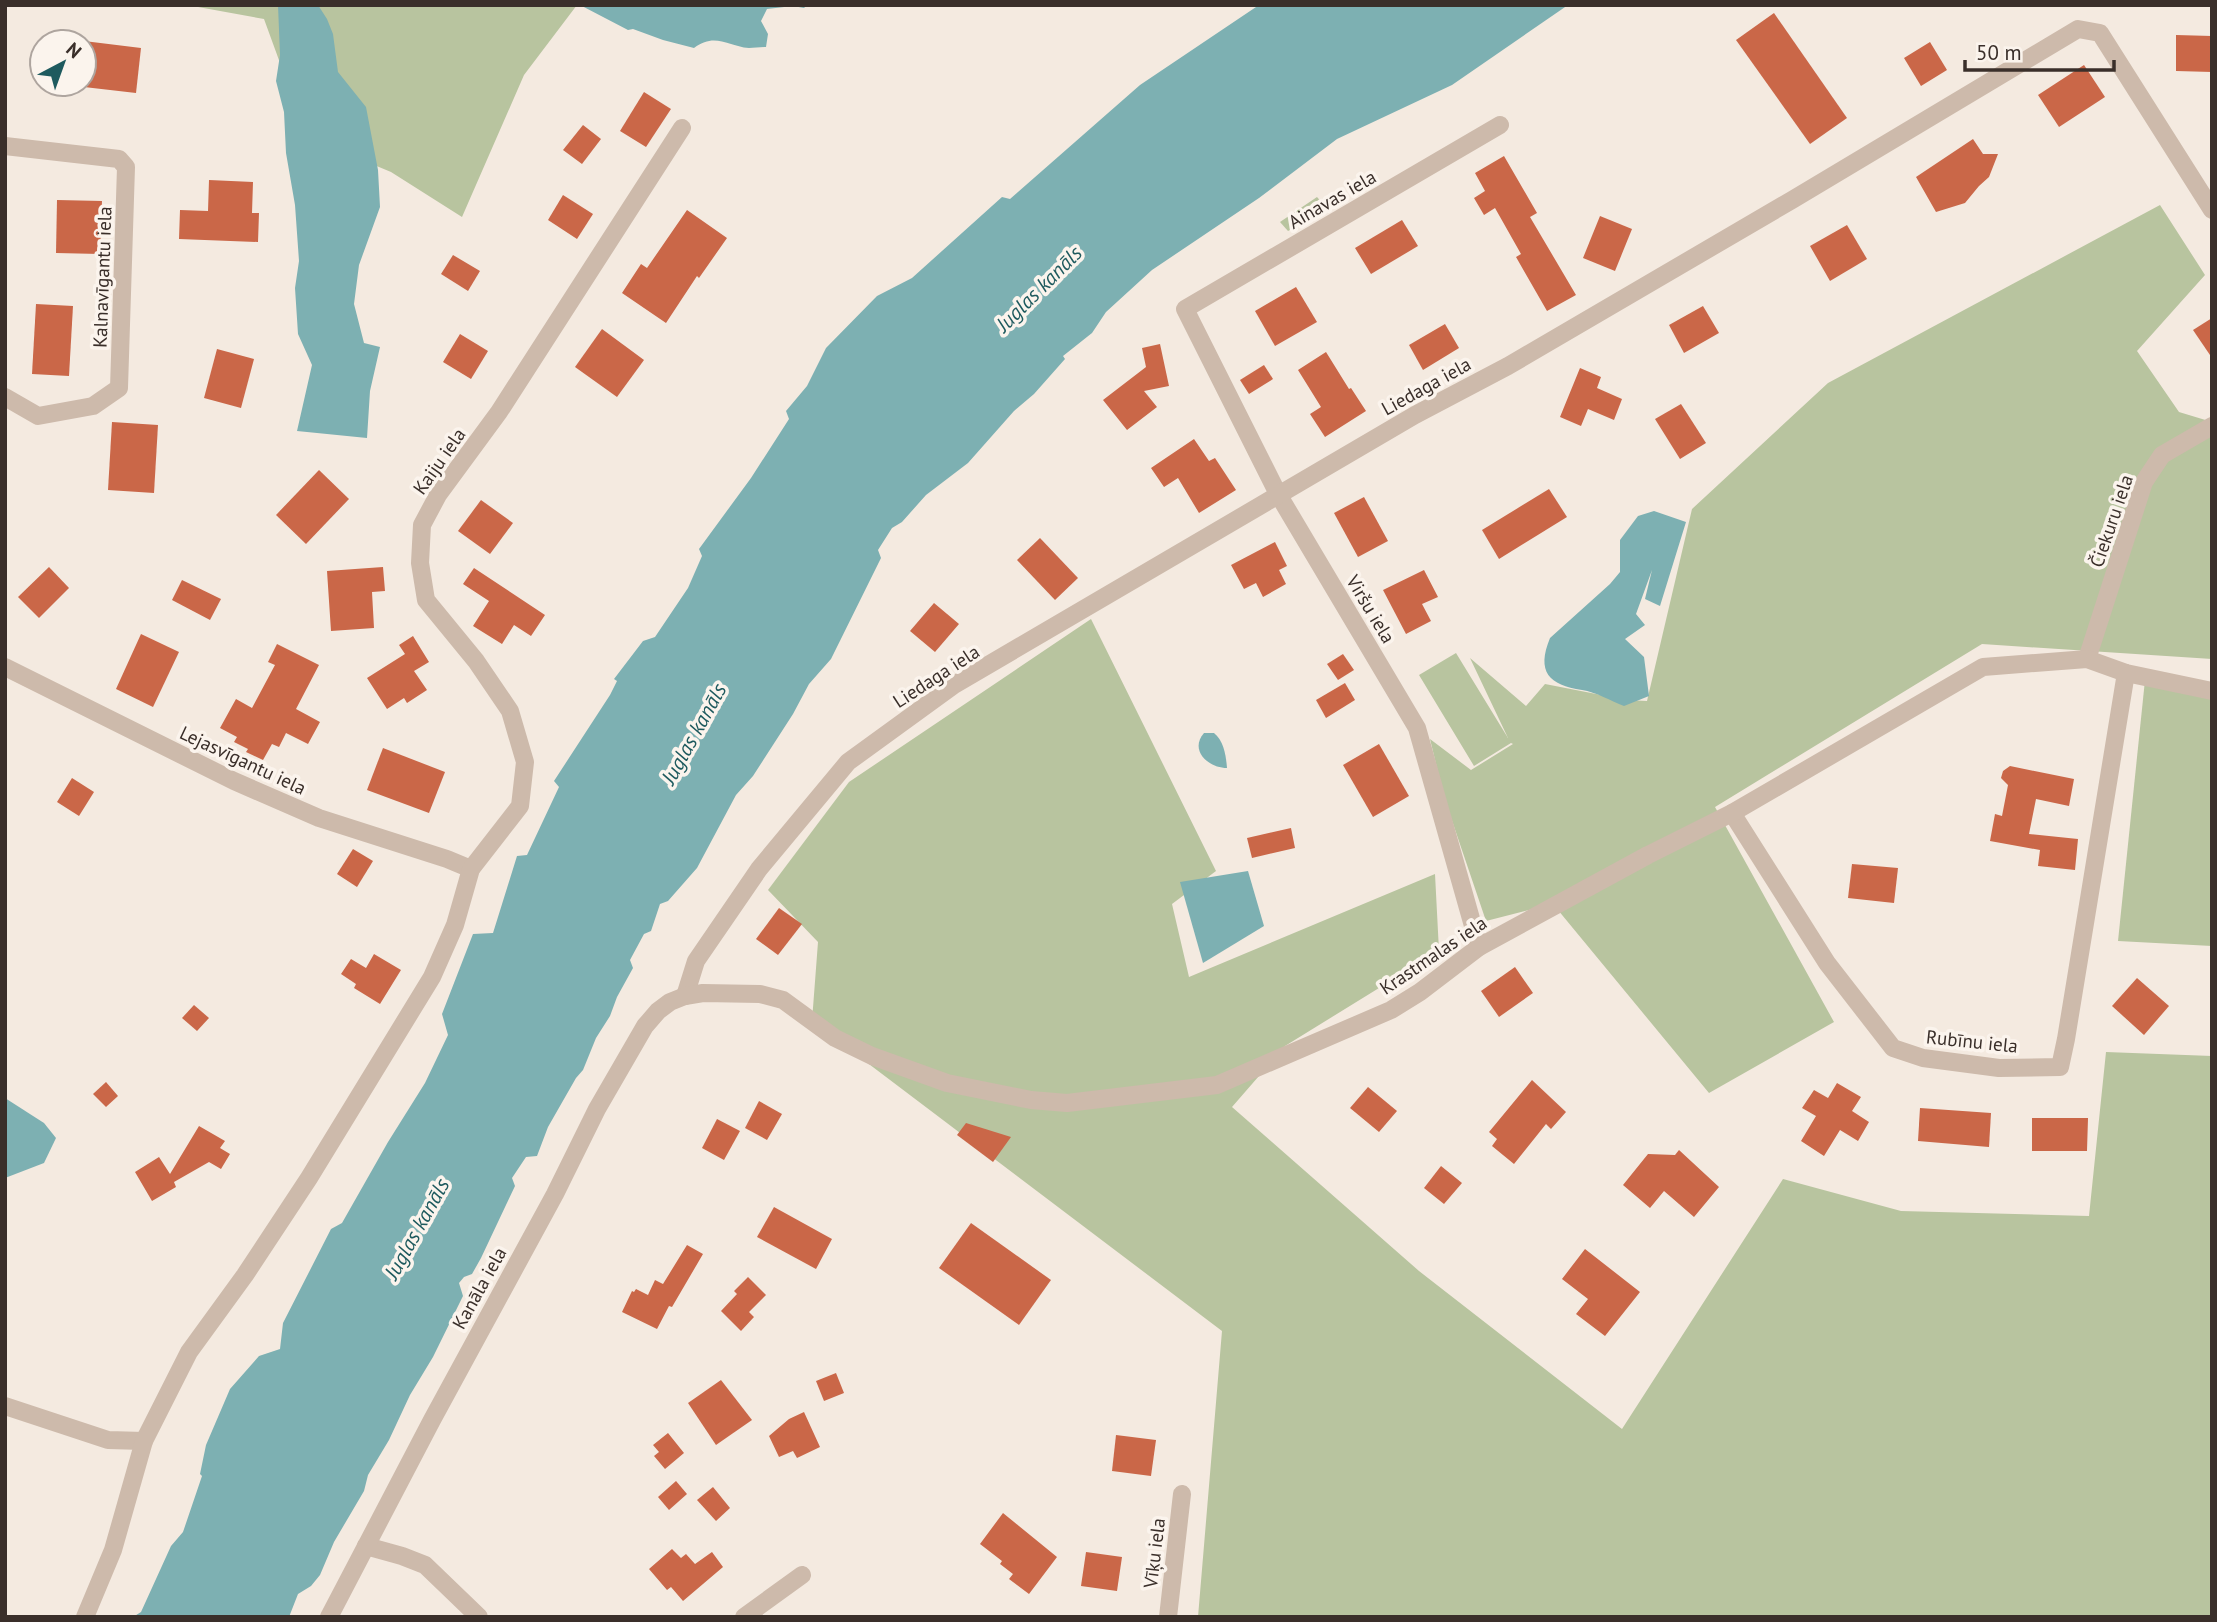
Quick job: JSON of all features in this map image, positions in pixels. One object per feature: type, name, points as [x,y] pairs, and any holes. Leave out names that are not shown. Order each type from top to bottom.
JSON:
[{"type":"street","name":"Liedaga iela","points":[[685,996],[696,961],[759,869],[848,762],[954,685],[1415,415],[1508,366],[2078,29],[2100,33],[2212,210]]},
{"type":"street","name":"Ainavas iela","points":[[1185,309],[1500,125]]},
{"type":"street","name":"Kaiju iela","points":[[471,869],[520,806],[524,762],[510,711],[476,661],[426,600],[420,563],[422,525],[438,495],[499,412],[682,128]]},
{"type":"street","name":"Kalnavīgantu iela","points":[[5,146],[118,159],[126,167],[120,388],[93,406],[38,416],[5,397]]},
{"type":"street","name":"Viršu iela","points":[[1185,309],[1278,494],[1417,728],[1479,947]]},
{"type":"street","name":"Čiekuru iela","points":[[2087,659],[2144,482],[2162,455],[2212,426]]},
{"type":"street","name":"Krastmalas iela","points":[[685,996],[703,993],[760,994],[783,1000],[835,1038],[872,1056],[947,1083],[1031,1100],[1067,1103],[1217,1084],[1391,1010],[1420,992],[1479,947],[1648,855],[1732,813],[1983,667],[2087,659],[2126,673],[2212,691]]},
{"type":"street","name":"Lejasvīgantu iela","points":[[5,667],[270,797],[320,818],[471,869]]},
{"type":"street","name":"Rubīnu iela","points":[[1732,813],[1827,963],[1893,1048],[1923,1058],[1999,1068],[2060,1067],[2126,673]]},
{"type":"street","points":[[85,1617],[113,1550],[144,1441],[189,1352],[245,1275],[309,1178],[432,977],[454,925],[471,869]]},
{"type":"street","name":"Kanāla iela","points":[[329,1617],[624,1061],[645,1026],[658,1012],[670,1002],[685,996]]},
{"type":"street","points":[[5,1406],[108,1440],[144,1441]]},
{"type":"street","name":"Vīķu iela","points":[[1168,1617],[1182,1494]]},
{"type":"street","points":[[366,1546],[425,1565],[480,1617]]},
{"type":"street","points":[[744,1617],[802,1574]]},
{"type":"green space","points":[[187,5],[577,5],[524,75],[462,217],[391,172],[307,137],[264,19]]},
{"type":"green space","points":[[1317,197],[1325,206],[1314,217],[1288,231],[1280,222]]},
{"type":"green space","points":[[2160,205],[2205,275],[2137,351],[2179,412],[2212,422],[2212,659],[1982,644],[1715,807],[1834,1022],[1709,1093],[1553,904],[1486,921],[1444,797],[1430,739],[1471,770],[1513,744],[1474,766],[1419,675],[1456,653],[1508,738],[1470,658],[1526,706],[1545,684],[1627,700],[1647,701],[1692,509],[1828,383]]},
{"type":"green space","points":[[1091,619],[1216,871],[1172,904],[1189,977],[1435,874],[1439,951],[1285,1046],[1232,1107],[1419,1271],[1622,1429],[1783,1179],[1901,1211],[2089,1216],[2106,1052],[2212,1056],[2212,1617],[1198,1617],[1222,1331],[812,1021],[818,942],[768,890],[849,782]]},
{"type":"green space","points":[[2145,680],[2212,694],[2212,946],[2118,941]]},
{"type":"water","points":[[278,5],[318,5],[333,34],[338,72],[366,107],[378,170],[380,207],[359,265],[354,304],[364,343],[380,347],[370,391],[367,438],[297,431],[312,365],[298,334],[295,288],[299,261],[295,205],[286,153],[284,112],[276,81],[280,55]]},
{"type":"water","points":[[580,5],[807,5],[804,8],[793,6],[767,9],[761,21],[768,34],[766,47],[741,47],[715,40],[701,43],[694,48],[633,29],[628,30]]},
{"type":"water","name":"Juglas kanāls","points":[[1259,5],[1568,5],[1452,85],[1337,139],[1259,198],[1152,270],[1106,312],[1092,333],[1063,356],[1065,359],[1034,394],[1014,411],[968,463],[926,495],[902,522],[892,528],[878,550],[881,558],[831,659],[809,684],[753,776],[736,795],[697,868],[668,901],[660,904],[651,931],[644,934],[630,960],[633,968],[610,1016],[596,1038],[583,1070],[548,1127],[537,1156],[526,1157],[512,1178],[515,1186],[481,1258],[472,1274],[459,1283],[463,1296],[389,1440],[368,1475],[364,1491],[334,1542],[320,1575],[311,1586],[298,1594],[289,1617],[133,1617],[141,1612],[171,1546],[183,1532],[202,1476],[200,1474],[206,1445],[230,1389],[259,1356],[280,1349],[283,1323],[331,1229],[342,1223],[425,1083],[448,1035],[442,1014],[473,934],[493,933],[517,856],[527,855],[559,787],[554,781],[610,695],[617,681],[614,679],[643,641],[655,637],[688,588],[702,556],[699,549],[751,478],[789,419],[786,411],[807,386],[826,348],[877,296],[912,278],[1002,197],[1010,199],[1140,85]]},
{"type":"water","points":[[1654,511],[1686,522],[1660,606],[1645,599],[1652,570],[1636,614],[1645,625],[1625,639],[1644,657],[1649,696],[1624,706],[1593,693],[1561,685],[1548,675],[1545,668],[1544,660],[1550,638],[1620,572],[1620,540],[1638,516]]},
{"type":"water","points":[[1204,733],[1214,733],[1220,740],[1227,768],[1213,765],[1203,757],[1199,746]]},
{"type":"water","points":[[1248,871],[1264,926],[1203,963],[1180,882]]},
{"type":"water","points":[[5,1098],[44,1123],[56,1138],[44,1163],[5,1178]]},
{"type":"building","points":[[1774,13],[1847,118],[1810,144],[1736,40]]},
{"type":"building","points":[[2176,35],[2212,36],[2212,72],[2176,71]]},
{"type":"building","points":[[1930,42],[1947,70],[1921,86],[1904,58]]},
{"type":"building","points":[[98,43],[141,48],[136,93],[98,89]]},
{"type":"building","points":[[2084,65],[2105,97],[2059,127],[2038,95]]},
{"type":"building","points":[[644,92],[671,109],[646,147],[620,131]]},
{"type":"building","points":[[583,125],[601,139],[582,164],[563,150]]},
{"type":"building","points":[[1973,139],[1983,154],[1998,154],[1989,177],[1965,203],[1936,212],[1916,177]]},
{"type":"building","points":[[1504,156],[1537,213],[1530,217],[1576,295],[1547,311],[1516,257],[1521,254],[1495,208],[1484,215],[1474,198],[1485,191],[1475,173]]},
{"type":"building","points":[[209,180],[253,182],[252,213],[259,213],[258,242],[179,239],[180,210],[208,211]]},
{"type":"building","points":[[563,195],[593,214],[577,239],[548,220]]},
{"type":"building","points":[[57,200],[102,201],[100,254],[56,253]]},
{"type":"building","points":[[687,210],[727,238],[699,278],[697,276],[666,323],[622,293],[641,264],[647,268]]},
{"type":"building","points":[[1600,216],[1632,229],[1615,271],[1583,258]]},
{"type":"building","points":[[1402,220],[1418,246],[1371,274],[1355,248]]},
{"type":"building","points":[[1847,225],[1867,259],[1830,281],[1810,246]]},
{"type":"building","points":[[453,255],[480,271],[468,291],[441,274]]},
{"type":"building","points":[[1296,287],[1317,322],[1275,346],[1255,311]]},
{"type":"building","points":[[36,304],[73,306],[69,376],[32,374]]},
{"type":"building","points":[[1703,306],[1719,333],[1684,353],[1669,325]]},
{"type":"building","points":[[2212,318],[2212,358],[2193,330]]},
{"type":"building","points":[[1445,324],[1459,348],[1423,370],[1409,345]]},
{"type":"building","points":[[602,329],[644,360],[617,397],[575,367]]},
{"type":"building","points":[[460,334],[488,351],[471,379],[443,362]]},
{"type":"building","points":[[1160,344],[1169,386],[1144,391],[1157,407],[1127,430],[1103,400],[1146,367],[1142,348]]},
{"type":"building","points":[[217,349],[254,359],[241,408],[204,398]]},
{"type":"building","points":[[1326,352],[1366,411],[1325,437],[1310,414],[1321,407],[1298,370]]},
{"type":"building","points":[[1264,365],[1273,379],[1249,394],[1240,380]]},
{"type":"building","points":[[1580,368],[1601,377],[1597,388],[1622,399],[1614,420],[1588,409],[1581,426],[1560,417]]},
{"type":"building","points":[[1681,404],[1706,443],[1680,459],[1655,419]]},
{"type":"building","points":[[112,422],[158,425],[154,493],[108,490]]},
{"type":"building","points":[[1194,439],[1209,461],[1215,458],[1236,490],[1199,513],[1178,478],[1164,487],[1151,468]]},
{"type":"building","points":[[319,470],[349,499],[306,544],[276,515]]},
{"type":"building","points":[[1549,489],[1567,517],[1499,559],[1482,530]]},
{"type":"building","points":[[1364,497],[1388,541],[1358,557],[1334,513]]},
{"type":"building","points":[[481,500],[513,523],[490,554],[458,531]]},
{"type":"building","points":[[1040,538],[1078,578],[1055,600],[1017,560]]},
{"type":"building","points":[[1275,542],[1287,566],[1279,570],[1286,584],[1263,597],[1256,583],[1244,589],[1231,565]]},
{"type":"building","points":[[49,567],[69,588],[39,618],[18,597]]},
{"type":"building","points":[[383,567],[385,591],[372,592],[374,628],[331,631],[327,571]]},
{"type":"building","points":[[474,568],[545,615],[531,636],[514,625],[502,644],[473,626],[489,601],[463,584]]},
{"type":"building","points":[[1424,570],[1438,597],[1422,604],[1431,621],[1406,634],[1383,590]]},
{"type":"building","points":[[182,580],[221,599],[210,620],[172,600]]},
{"type":"building","points":[[934,603],[959,624],[935,652],[910,631]]},
{"type":"building","points":[[141,634],[179,652],[153,707],[116,689]]},
{"type":"building","points":[[413,636],[429,662],[414,671],[427,690],[407,703],[404,698],[387,709],[367,678],[405,654],[399,645]]},
{"type":"building","points":[[277,644],[319,665],[296,709],[320,722],[308,744],[286,733],[279,747],[272,744],[263,760],[246,752],[248,749],[234,742],[237,737],[220,728],[236,699],[252,708],[275,665],[268,662]]},
{"type":"building","points":[[1343,654],[1354,670],[1338,680],[1327,664]]},
{"type":"building","points":[[1345,683],[1355,700],[1326,718],[1316,700]]},
{"type":"building","points":[[1379,744],[1409,796],[1373,817],[1343,765]]},
{"type":"building","points":[[383,748],[445,772],[429,813],[367,790]]},
{"type":"building","points":[[2010,766],[2074,779],[2069,806],[2036,799],[2029,834],[2078,839],[2075,870],[2038,866],[2040,850],[1990,841],[1995,814],[2002,816],[2008,785],[2001,778],[2003,771]]},
{"type":"building","points":[[72,778],[94,792],[79,816],[57,802]]},
{"type":"building","points":[[1291,828],[1295,848],[1252,858],[1247,838]]},
{"type":"building","points":[[353,849],[373,861],[357,887],[337,874]]},
{"type":"building","points":[[1852,864],[1898,868],[1894,903],[1848,898]]},
{"type":"building","points":[[779,908],[802,924],[778,955],[756,939]]},
{"type":"building","points":[[374,954],[401,970],[380,1004],[354,988],[356,984],[341,974],[351,959],[366,968]]},
{"type":"building","points":[[1515,967],[1533,993],[1499,1017],[1481,991]]},
{"type":"building","points":[[2137,978],[2169,1006],[2144,1035],[2112,1006]]},
{"type":"building","points":[[194,1005],[209,1018],[197,1031],[182,1018]]},
{"type":"building","points":[[1532,1080],[1566,1112],[1551,1129],[1546,1124],[1514,1164],[1492,1146],[1497,1139],[1489,1132]]},
{"type":"building","points":[[106,1082],[118,1096],[106,1107],[93,1094]]},
{"type":"building","points":[[1837,1083],[1861,1097],[1852,1111],[1869,1122],[1858,1141],[1840,1130],[1824,1156],[1801,1141],[1816,1116],[1802,1108],[1814,1090],[1828,1098]]},
{"type":"building","points":[[1368,1087],[1397,1111],[1379,1132],[1350,1108]]},
{"type":"building","points":[[759,1101],[782,1114],[767,1140],[745,1128]]},
{"type":"building","points":[[1920,1108],[1991,1113],[1989,1147],[1918,1141]]},
{"type":"building","points":[[2032,1118],[2088,1118],[2087,1151],[2032,1151]]},
{"type":"building","points":[[717,1119],[740,1131],[724,1160],[702,1148]]},
{"type":"building","points":[[966,1123],[1011,1137],[993,1162],[957,1135]]},
{"type":"building","points":[[199,1126],[225,1141],[220,1148],[230,1154],[221,1169],[209,1162],[174,1182],[176,1187],[152,1201],[135,1172],[159,1157],[170,1174]]},
{"type":"building","points":[[1679,1150],[1719,1187],[1694,1217],[1664,1191],[1650,1208],[1623,1185],[1648,1154],[1675,1155]]},
{"type":"building","points":[[1441,1166],[1462,1183],[1444,1204],[1424,1188]]},
{"type":"building","points":[[774,1207],[832,1239],[816,1269],[757,1237]]},
{"type":"building","points":[[971,1223],[1051,1280],[1019,1325],[939,1268]]},
{"type":"building","points":[[687,1245],[703,1254],[657,1329],[622,1312],[632,1291],[636,1289],[648,1295],[655,1280],[663,1284]]},
{"type":"building","points":[[1585,1249],[1640,1292],[1605,1336],[1576,1314],[1588,1299],[1562,1279]]},
{"type":"building","points":[[748,1277],[766,1295],[749,1312],[754,1317],[741,1331],[721,1311],[737,1294],[734,1291]]},
{"type":"building","points":[[836,1373],[844,1393],[824,1401],[816,1381]]},
{"type":"building","points":[[721,1380],[752,1420],[716,1445],[688,1403]]},
{"type":"building","points":[[804,1412],[820,1447],[797,1458],[793,1451],[779,1457],[769,1436],[789,1419]]},
{"type":"building","points":[[668,1433],[684,1453],[665,1469],[654,1456],[659,1452],[653,1445]]},
{"type":"building","points":[[1116,1435],[1156,1440],[1151,1476],[1112,1471]]},
{"type":"building","points":[[676,1481],[687,1494],[669,1510],[658,1497]]},
{"type":"building","points":[[713,1487],[730,1508],[716,1521],[697,1500]]},
{"type":"building","points":[[1003,1513],[1057,1557],[1029,1594],[1009,1579],[1013,1574],[1000,1564],[1002,1561],[980,1544]]},
{"type":"building","points":[[672,1549],[681,1558],[686,1554],[695,1564],[712,1552],[723,1567],[683,1601],[671,1587],[667,1590],[649,1569]]},
{"type":"building","points":[[1086,1552],[1122,1557],[1117,1591],[1081,1586]]}]
